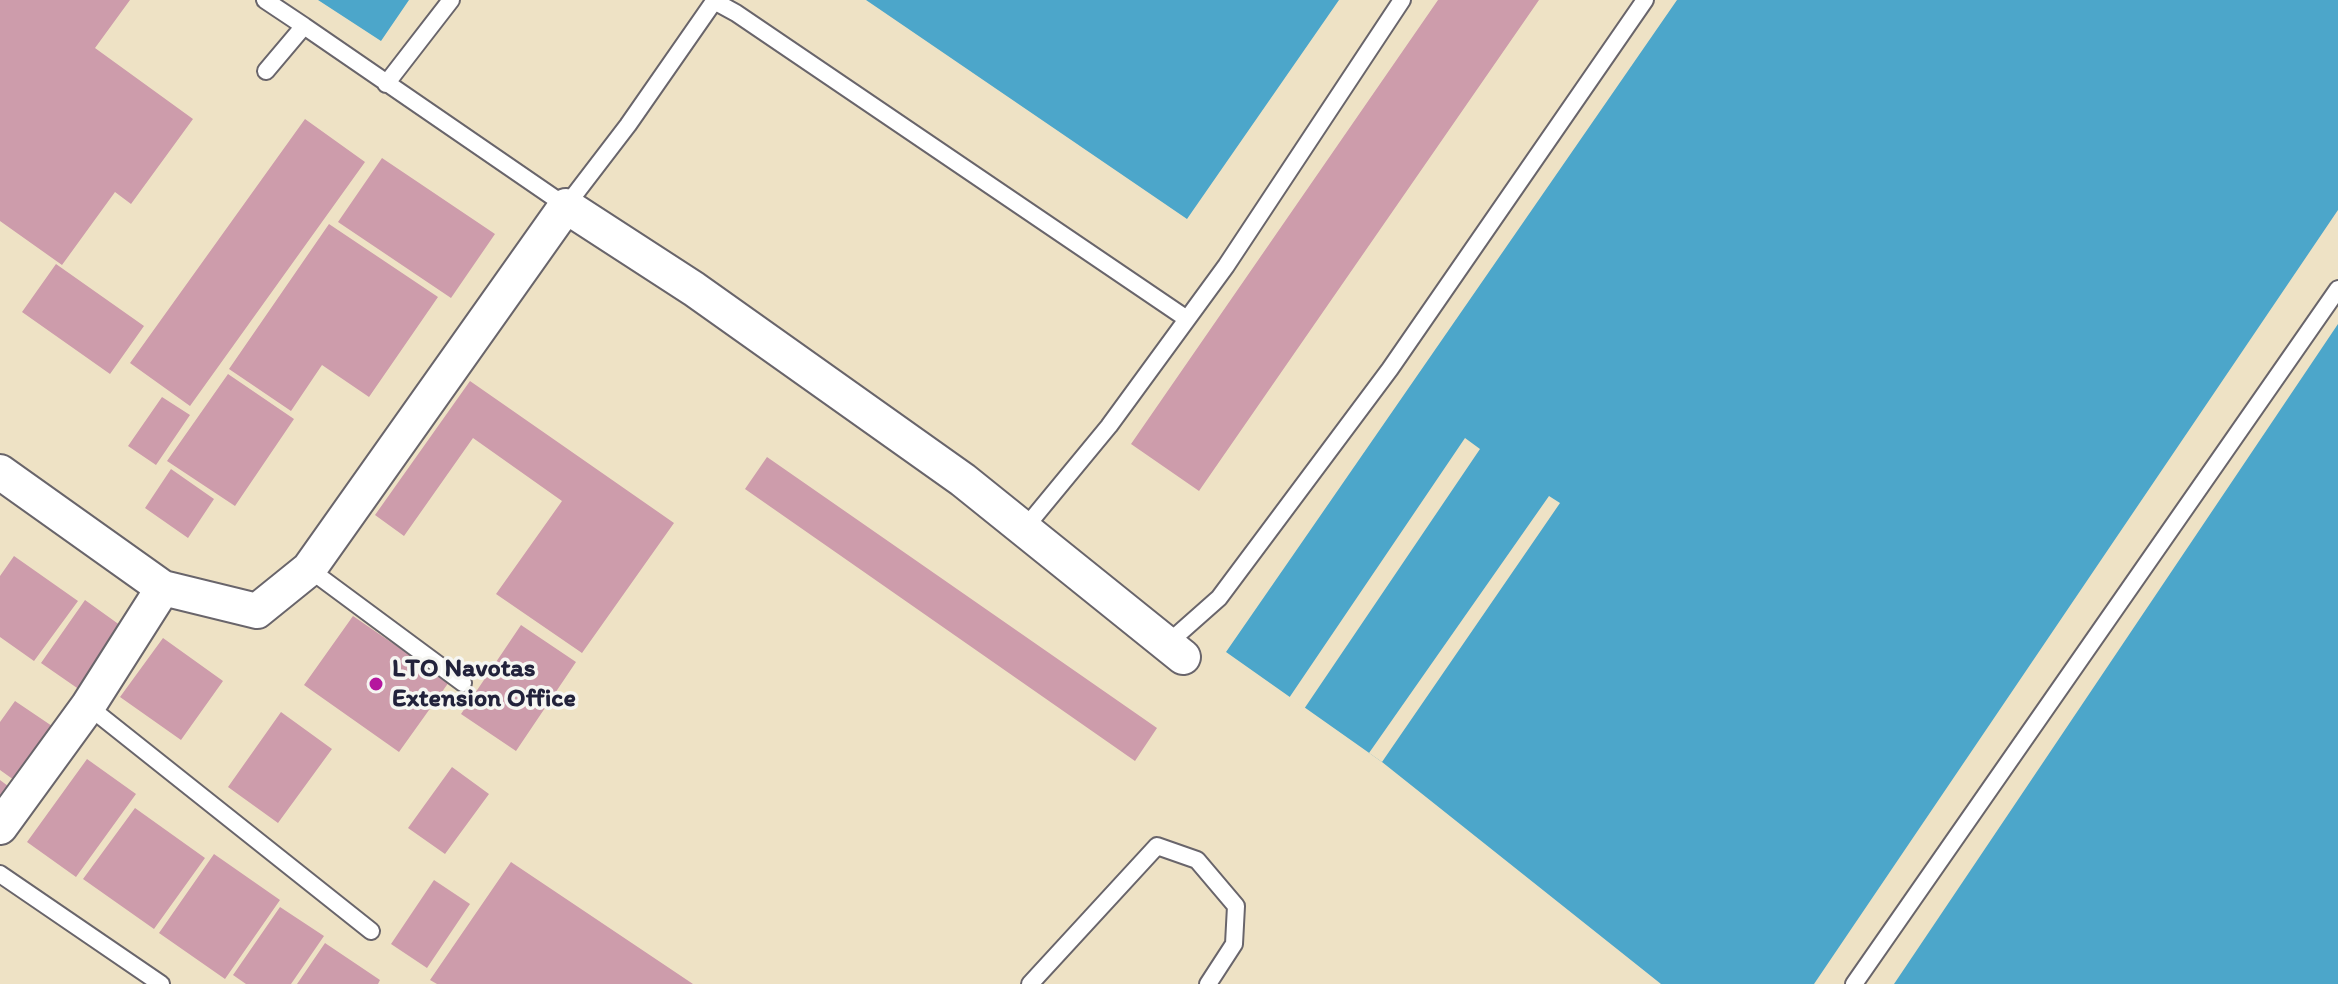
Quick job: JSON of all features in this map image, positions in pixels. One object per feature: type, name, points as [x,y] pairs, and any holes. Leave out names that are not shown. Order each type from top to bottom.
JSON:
[{"type":"street","points":[[0,472],[163,588],[257,611],[309,569],[566,206],[694,289],[963,480],[1175,650]]},
{"type":"street","points":[[0,827],[88,706],[163,588]]},
{"type":"lane","points":[[265,0],[566,206],[628,125],[714,1],[1187,319]]},
{"type":"lane","points":[[386,84],[451,0]]},
{"type":"lane","points":[[1024,529],[1109,426],[1187,319],[1402,0]]},
{"type":"lane","points":[[1175,650],[1219,598],[1390,369],[1645,0]]},
{"type":"lane","points":[[266,71],[304,26]]},
{"type":"lane","points":[[1854,984],[2338,289]]},
{"type":"lane","points":[[309,569],[463,683]]},
{"type":"lane","points":[[88,706],[371,931]]},
{"type":"lane","points":[[1030,984],[1157,846],[1197,860],[1236,906],[1234,944],[1208,984]]},
{"type":"lane","points":[[0,874],[161,984]]},
{"type":"water","points":[[318,0],[409,0],[381,41]]},
{"type":"water","points":[[866,0],[1339,0],[1187,219]]},
{"type":"water","points":[[1677,0],[2338,0],[2338,984],[1661,984],[1382,762],[1226,652]]},
{"type":"pier","points":[[2338,210],[2338,324],[1894,984],[1814,984]]},
{"type":"pier","points":[[1465,438],[1480,449],[1304,709],[1289,698]]},
{"type":"pier","points":[[1549,496],[1560,503],[1382,762],[1369,753]]},
{"type":"building","points":[[0,0],[130,0],[95,48],[193,119],[131,204],[115,192],[62,265],[0,221]]},
{"type":"building","points":[[1438,0],[1539,0],[1199,491],[1131,444]]},
{"type":"building","points":[[305,119],[365,162],[190,406],[130,363]]},
{"type":"building","points":[[382,158],[495,234],[451,298],[338,222]]},
{"type":"building","points":[[329,224],[438,297],[369,397],[322,365],[291,411],[229,369]]},
{"type":"building","points":[[56,264],[144,326],[110,374],[22,312]]},
{"type":"building","points":[[228,374],[294,419],[235,506],[167,461]]},
{"type":"building","points":[[470,381],[674,523],[582,653],[496,594],[562,501],[473,438],[404,536],[375,515]]},
{"type":"building","points":[[162,397],[190,415],[156,465],[128,446]]},
{"type":"building","points":[[767,457],[1157,728],[1135,761],[745,489]]},
{"type":"building","points":[[171,469],[214,499],[188,538],[145,508]]},
{"type":"building","points":[[14,556],[78,601],[34,661],[0,637],[0,576]]},
{"type":"building","points":[[85,600],[124,628],[80,690],[41,663]]},
{"type":"building","name":"LTO Navotas Extension Office","points":[[353,616],[449,682],[399,752],[304,685]]},
{"type":"building","points":[[521,625],[576,662],[516,751],[461,714]]},
{"type":"building","points":[[163,638],[223,681],[181,740],[120,697]]},
{"type":"building","points":[[15,701],[52,726],[14,780],[0,770],[0,722]]},
{"type":"building","points":[[281,712],[332,749],[278,823],[228,787]]},
{"type":"building","points":[[87,759],[136,794],[76,877],[27,842]]},
{"type":"building","points":[[452,767],[489,794],[445,854],[408,828]]},
{"type":"building","points":[[0,780],[8,786],[0,797]]},
{"type":"building","points":[[135,808],[205,858],[154,929],[83,879]]},
{"type":"building","points":[[214,854],[280,900],[225,979],[159,933]]},
{"type":"building","points":[[511,862],[693,984],[437,984],[430,980]]},
{"type":"building","points":[[434,880],[470,904],[427,968],[391,944]]},
{"type":"building","points":[[280,907],[324,936],[291,984],[246,984],[233,975]]},
{"type":"building","points":[[325,943],[380,980],[378,984],[297,984]]},
{"type":"place","name":"LTO Navotas Extension Office","points":[[376,684]]}]
